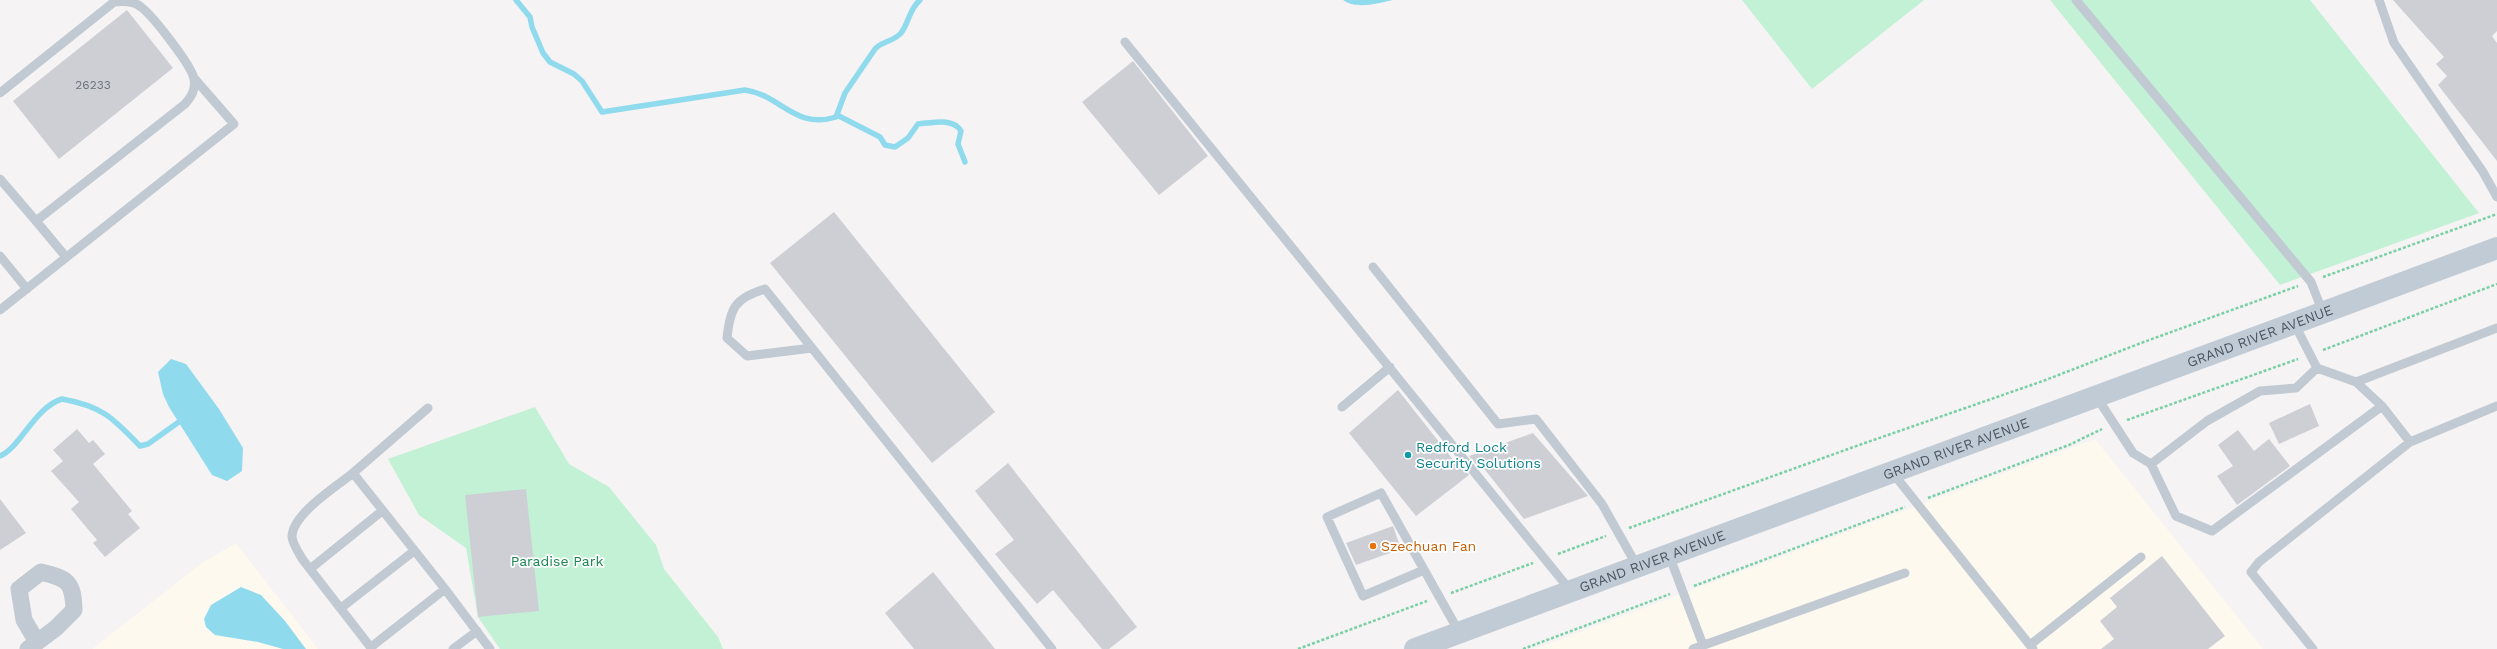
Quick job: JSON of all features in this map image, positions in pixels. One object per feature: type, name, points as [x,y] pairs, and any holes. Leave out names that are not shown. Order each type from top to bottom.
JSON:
[{"type":"main road","name":"GRAND RIVER AVENUE","points":[[1414,649],[2497,248]]},
{"type":"street","points":[[41,572],[64,578],[73,590],[74,610],[56,628],[32,646],[24,620],[19,589],[41,572]]},
{"type":"lane","points":[[2076,0],[2311,282],[2323,313]]},
{"type":"lane","points":[[2379,0],[2394,43],[2483,172],[2497,197]]},
{"type":"lane","points":[[0,93],[114,2],[123,1],[140,6],[150,16],[189,67],[194,78],[234,124],[0,310]]},
{"type":"lane","points":[[1125,42],[1570,590]]},
{"type":"lane","points":[[36,221],[184,104],[192,96],[194,78]]},
{"type":"lane","points":[[0,179],[66,257]]},
{"type":"lane","points":[[0,256],[27,289]]},
{"type":"lane","points":[[1373,267],[1498,424],[1536,419],[1602,504],[1637,566]]},
{"type":"lane","points":[[812,348],[747,356],[727,338],[729,318],[737,302],[750,293],[765,288],[1052,649]]},
{"type":"lane","points":[[2294,323],[2317,368],[2356,382],[2382,406],[2410,442]]},
{"type":"lane","points":[[2356,382],[2497,328]]},
{"type":"lane","points":[[1342,407],[1390,367]]},
{"type":"lane","points":[[2151,464],[2207,421],[2260,391],[2296,388],[2317,368]]},
{"type":"lane","points":[[2096,396],[2133,453],[2151,464],[2176,516],[2212,531],[2382,406]]},
{"type":"lane","points":[[2311,648],[2251,572],[2258,562],[2410,442],[2497,406]]},
{"type":"lane","points":[[428,408],[353,473],[304,512],[296,524],[292,537],[296,548],[310,569],[371,648],[446,589]]},
{"type":"lane","points":[[1892,471],[2032,647],[2140,557]]},
{"type":"lane","points":[[353,473],[446,589],[490,649]]},
{"type":"lane","points":[[1424,570],[1363,596],[1328,517],[1381,493],[1459,632]]},
{"type":"lane","points":[[310,569],[382,511]]},
{"type":"lane","points":[[341,608],[414,550]]},
{"type":"lane","points":[[1668,554],[1703,645]]},
{"type":"lane","points":[[1692,649],[1905,573]]},
{"type":"lane","points":[[453,649],[477,631]]},
{"type":"path","points":[[1298,649],[1862,444],[2043,381],[2141,343],[2497,214]]},
{"type":"path","points":[[1523,649],[2069,445],[2090,434],[2114,425],[2497,284]]},
{"type":"shaded area","points":[[2095,439],[2263,649],[1534,649]]},
{"type":"shaded area","points":[[236,543],[318,649],[92,649],[202,563]]},
{"type":"green space","points":[[1742,0],[1924,0],[1812,89]]},
{"type":"green space","points":[[2050,0],[2310,0],[2479,213],[2280,285]]},
{"type":"green space","name":"Paradise Park","points":[[535,407],[569,464],[609,487],[656,545],[664,569],[718,637],[723,649],[500,649],[478,617],[466,548],[419,515],[388,459]]},
{"type":"water","points":[[1343,0],[1393,0],[1368,5],[1354,5]]},
{"type":"water","points":[[171,359],[186,364],[219,409],[243,448],[242,471],[227,481],[212,475],[169,407],[163,394],[158,372]]},
{"type":"water","points":[[241,587],[261,595],[285,621],[306,649],[283,649],[258,642],[215,635],[206,627],[204,619],[211,605]]},
{"type":"building","points":[[2393,0],[2497,0],[2497,31],[2492,36],[2497,43],[2497,161],[2438,85],[2447,76],[2436,64],[2444,57]]},
{"type":"building","points":[[127,10],[173,68],[59,159],[13,101]]},
{"type":"building","points":[[1133,61],[1208,156],[1159,195],[1082,102]]},
{"type":"building","points":[[834,212],[995,412],[932,463],[770,263]]},
{"type":"building","name":"Redford Lock Security Solutions","points":[[1398,390],[1454,461],[1457,460],[1469,475],[1416,516],[1349,433]]},
{"type":"building","points":[[2310,404],[2319,426],[2279,444],[2269,423]]},
{"type":"building","points":[[77,429],[89,443],[93,440],[105,454],[93,464],[132,511],[128,514],[140,528],[105,557],[93,543],[97,540],[71,509],[79,502],[51,471],[63,461],[53,450]]},
{"type":"building","points":[[2238,430],[2254,451],[2269,439],[2290,466],[2237,505],[2217,476],[2233,466],[2218,445]]},
{"type":"building","points":[[1533,433],[1588,496],[1524,519],[1482,466],[1479,468],[1469,456]]},
{"type":"building","points":[[1008,463],[1137,627],[1109,649],[1102,649],[1053,590],[1037,604],[995,554],[1014,540],[975,491]]},
{"type":"building","points":[[526,489],[539,611],[478,617],[465,495]]},
{"type":"building","points":[[0,499],[26,533],[0,550]]},
{"type":"building","name":"Szechuan Fan","points":[[1393,526],[1401,549],[1356,565],[1346,543]]},
{"type":"building","points":[[2162,556],[2225,636],[2208,649],[2101,649],[2114,639],[2100,621],[2117,607],[2110,598]]},
{"type":"building","points":[[933,572],[995,649],[914,649],[885,613]]},
{"type":"waterway","points":[[516,0],[530,17],[532,27],[543,53],[550,62],[574,74],[582,81],[602,112],[745,90],[758,93],[769,98],[799,115],[810,119],[822,120],[836,117],[845,93],[875,49],[901,33],[911,12],[920,0]]},
{"type":"waterway","points":[[837,115],[880,137],[885,145],[895,147],[908,138],[918,124],[948,122],[953,124],[961,131],[958,144],[965,162]]},
{"type":"waterway","points":[[0,456],[14,445],[44,410],[52,403],[62,399],[87,405],[106,415],[140,446],[148,444],[183,419]]},
{"type":"place","name":"Redford Lock Security Solutions","points":[[1408,455]]},
{"type":"place","name":"Szechuan Fan","points":[[1373,546]]}]
